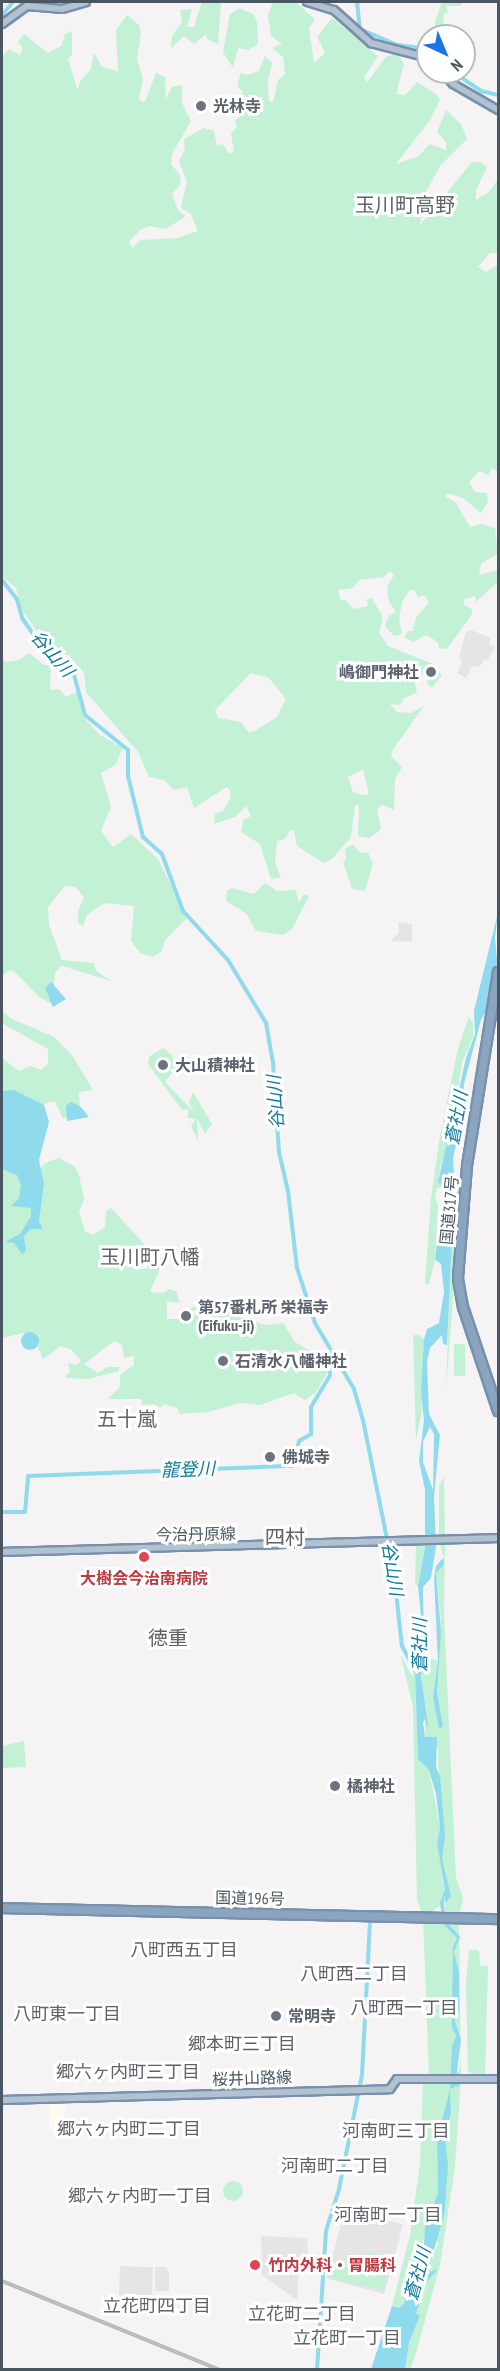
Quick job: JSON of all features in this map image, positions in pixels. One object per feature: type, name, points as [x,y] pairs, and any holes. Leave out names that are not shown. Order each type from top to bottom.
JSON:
[{"type":"highway","name":"国道317号","points":[[498,972],[468,1155],[458,1266],[463,1307],[498,1411]]},
{"type":"highway","name":"国道196号","points":[[2,1906],[375,1912],[498,1918]]},
{"type":"main road","points":[[2,24],[27,6],[62,9],[86,2]]},
{"type":"main road","points":[[307,2],[334,10],[371,43],[416,55]]},
{"type":"main road","points":[[453,84],[498,110]]},
{"type":"main road","name":"今治丹原線","points":[[2,1552],[498,1538]]},
{"type":"main road","name":"桜井山路線","points":[[2,2100],[390,2089],[397,2079],[498,2079]]},
{"type":"shaded area","points":[[471,630],[491,638],[489,644],[495,647],[487,661],[484,659],[480,667],[472,666],[466,678],[457,673],[462,662],[459,657],[466,632]]},
{"type":"shaded area","points":[[398,922],[412,924],[412,942],[390,941],[399,933]]},
{"type":"shaded area","points":[[66,2099],[63,2132],[49,2131],[49,2100]]},
{"type":"shaded area","points":[[345,2209],[403,2225],[384,2294],[326,2279]]},
{"type":"shaded area","points":[[261,2236],[307,2238],[308,2254],[300,2255],[297,2300],[262,2275]]},
{"type":"shaded area","points":[[120,2266],[153,2267],[151,2310],[118,2309]]},
{"type":"shaded area","points":[[155,2267],[166,2267],[169,2273],[169,2291],[155,2291]]},
{"type":"green space","points":[[202,2],[221,2],[218,44],[207,39],[206,34],[194,44],[184,36],[171,48],[172,36],[182,22],[180,10],[192,9],[187,27],[194,27]]},
{"type":"green space","points":[[273,2],[296,2],[315,20],[309,28],[314,63],[325,53],[317,37],[332,18],[378,56],[364,77],[367,82],[386,57],[397,52],[404,64],[396,94],[405,95],[416,83],[436,94],[440,100],[430,120],[396,164],[419,156],[429,144],[446,150],[446,142],[437,132],[446,110],[461,124],[467,139],[440,166],[426,192],[420,225],[472,162],[481,162],[487,167],[476,190],[476,200],[488,193],[498,179],[498,253],[490,253],[478,267],[486,272],[498,265],[498,472],[492,468],[488,475],[479,471],[469,482],[475,492],[487,493],[488,502],[481,513],[463,498],[447,493],[445,496],[456,503],[470,527],[481,524],[495,528],[498,553],[481,564],[479,575],[498,570],[498,582],[476,602],[475,596],[465,599],[463,605],[472,609],[472,614],[447,649],[439,648],[438,642],[426,635],[413,642],[404,637],[408,631],[413,631],[416,618],[429,602],[424,595],[418,598],[415,590],[410,590],[402,602],[399,619],[402,634],[394,636],[385,626],[389,616],[396,612],[389,602],[387,587],[394,575],[390,571],[384,577],[359,580],[353,588],[338,590],[341,601],[345,600],[354,609],[368,606],[367,599],[372,598],[383,618],[379,633],[388,646],[433,664],[442,675],[432,688],[426,682],[434,674],[430,669],[424,675],[417,672],[414,679],[417,692],[403,699],[401,705],[390,704],[397,712],[411,713],[424,706],[392,751],[391,756],[402,767],[395,779],[394,810],[382,805],[377,809],[381,829],[370,838],[358,836],[359,805],[355,805],[351,837],[332,859],[324,863],[297,846],[294,831],[290,830],[285,839],[277,841],[275,862],[281,878],[271,879],[260,844],[241,832],[243,820],[251,816],[246,806],[235,817],[214,824],[215,814],[223,811],[230,799],[231,791],[227,787],[194,808],[187,787],[174,790],[164,780],[149,777],[138,752],[86,692],[84,673],[68,655],[49,649],[21,608],[16,588],[2,576],[2,56],[9,49],[20,55],[23,48],[18,42],[24,34],[48,53],[61,46],[65,34],[72,31],[72,54],[68,59],[78,91],[80,81],[91,69],[94,52],[101,66],[118,72],[116,30],[127,15],[139,25],[141,33],[137,59],[143,79],[139,100],[145,102],[156,73],[165,77],[166,99],[172,87],[182,85],[182,103],[191,121],[172,154],[171,164],[180,175],[181,184],[172,194],[178,210],[186,216],[166,229],[149,226],[140,230],[129,242],[132,248],[141,240],[178,238],[198,231],[191,214],[181,208],[187,181],[179,161],[185,149],[184,139],[204,128],[214,131],[217,146],[223,144],[229,154],[234,151],[231,134],[237,127],[235,121],[241,116],[232,110],[241,101],[243,92],[237,86],[241,73],[248,75],[259,71],[265,56],[272,63],[268,81],[269,102],[273,102],[278,80],[285,74],[283,57],[272,48],[282,44],[271,36],[268,15]],"holes":[[[251,673],[269,678],[286,699],[277,717],[253,732],[248,732],[241,722],[218,718],[215,710]],[[363,769],[369,794],[353,792],[348,777]]]},
{"type":"green space","points":[[442,2],[463,2],[460,6],[446,6],[448,12],[443,14],[444,24],[434,24]]},
{"type":"green space","points":[[240,8],[253,14],[257,22],[258,44],[248,50],[238,48],[233,68],[223,52],[230,14]]},
{"type":"green space","points":[[29,653],[44,665],[51,665],[50,690],[59,689],[66,697],[77,692],[85,719],[100,735],[123,748],[115,765],[101,773],[111,807],[101,831],[113,847],[131,834],[158,859],[187,918],[165,940],[162,951],[153,957],[140,953],[131,941],[134,906],[104,903],[87,915],[83,926],[78,923],[78,911],[84,898],[76,887],[65,886],[48,907],[49,925],[62,960],[94,963],[96,971],[111,981],[62,966],[55,972],[53,1005],[38,996],[15,972],[10,970],[2,976],[2,658],[6,662],[19,660]]},
{"type":"green space","points":[[353,844],[359,852],[368,853],[373,863],[365,891],[352,889],[343,862],[346,859],[345,849]]},
{"type":"green space","points":[[265,883],[277,891],[296,890],[299,903],[304,894],[309,896],[292,929],[283,935],[256,931],[247,914],[226,901],[227,891],[232,888],[254,894]]},
{"type":"green space","points":[[2,1010],[10,1018],[54,1037],[72,1055],[93,1090],[79,1092],[80,1110],[63,1119],[55,1102],[48,1102],[2,1129],[2,1058],[19,1071],[31,1066],[41,1070],[48,1064],[48,1049],[2,1023]]},
{"type":"green space","points":[[469,1017],[473,1023],[473,1037],[462,1063],[451,1137],[441,1164],[438,1182],[443,1187],[437,1188],[435,1196],[438,1206],[435,1260],[429,1284],[425,1284],[431,1198],[440,1136],[458,1048]]},
{"type":"green space","points":[[163,1048],[172,1055],[177,1067],[165,1082],[197,1115],[198,1140],[191,1126],[196,1119],[187,1118],[189,1109],[182,1110],[148,1064],[149,1057]]},
{"type":"green space","points":[[193,1092],[212,1124],[205,1134],[189,1102]]},
{"type":"green space","points":[[59,1158],[75,1167],[79,1175],[84,1199],[79,1212],[85,1231],[93,1235],[105,1227],[106,1212],[111,1208],[148,1248],[135,1264],[136,1270],[147,1268],[156,1256],[161,1266],[150,1292],[163,1293],[169,1289],[177,1292],[179,1303],[167,1301],[167,1319],[191,1319],[190,1309],[194,1306],[200,1312],[206,1308],[216,1317],[230,1312],[264,1325],[283,1323],[295,1342],[325,1360],[327,1373],[316,1392],[305,1400],[294,1393],[260,1405],[240,1403],[208,1412],[180,1414],[177,1408],[164,1404],[160,1408],[154,1404],[142,1405],[141,1399],[108,1399],[120,1387],[120,1375],[134,1365],[134,1356],[124,1358],[122,1345],[114,1341],[84,1364],[98,1373],[107,1367],[119,1367],[119,1371],[88,1379],[65,1378],[70,1371],[68,1363],[76,1365],[81,1361],[72,1350],[61,1346],[43,1359],[34,1338],[23,1333],[2,1338],[2,1164],[37,1173],[45,1163]]},
{"type":"green space","points":[[457,1190],[461,1190],[446,1391],[452,1199]]},
{"type":"green space","points":[[417,1334],[424,1339],[422,1410],[416,1441],[413,1336]]},
{"type":"green space","points":[[454,1344],[465,1344],[465,1376],[454,1376]]},
{"type":"green space","points":[[444,1476],[445,1539],[439,1539],[439,1486]]},
{"type":"green space","points":[[440,1544],[445,1544],[444,1614],[456,1878],[463,1898],[459,1917],[459,1936],[446,1921],[444,1895],[447,1902],[450,1896],[442,1859],[438,1750],[435,1739],[425,1737],[425,1716],[429,1730],[421,1676],[427,1658],[438,1661],[433,1697],[441,1729],[437,1693],[441,1618],[436,1573],[444,1558]]},
{"type":"green space","points":[[416,1545],[425,1545],[418,1586],[415,1585]]},
{"type":"green space","points":[[401,1655],[412,1676],[415,1674],[418,1759],[429,1770],[440,1827],[437,1844],[445,1889],[441,1905],[425,1916],[443,1916],[443,1924],[457,1938],[453,1947],[452,2028],[456,2036],[452,2046],[452,2077],[429,2077],[423,1916],[417,1899],[413,1708]]},
{"type":"green space","points":[[24,1741],[26,1767],[2,1768],[2,1746]]},
{"type":"green space","points":[[459,1939],[460,2037],[454,2018],[459,2010],[459,1972],[454,1952]]},
{"type":"green space","points":[[469,1950],[479,1950],[480,1966],[488,1966],[485,2077],[468,2072],[466,1983]]},
{"type":"green space","points":[[461,2048],[455,2167],[440,2265],[415,2357],[410,2369],[405,2369],[409,2343],[420,2317],[412,2310],[413,2305],[419,2294],[422,2299],[427,2282],[438,2269],[428,2277],[423,2289],[428,2264],[438,2244],[436,2237],[445,2211],[447,2187],[445,2137],[451,2113],[450,2090],[437,2139],[438,2193],[404,2303],[399,2308],[392,2306],[410,2235],[420,2164],[423,2081],[451,2081],[450,2088],[456,2088]]},
{"type":"green space","points":[[233,2181],[240,2184],[243,2191],[240,2198],[233,2201],[226,2198],[223,2191],[226,2184]]},
{"type":"green space","points":[[367,2252],[392,2258],[384,2290],[330,2279],[332,2267],[343,2269],[347,2253],[365,2257]]},
{"type":"water","name":"蒼社川","points":[[498,912],[495,938],[498,970],[493,999],[481,1020],[464,1084],[462,1120],[453,1158],[454,1176],[449,1185],[452,1237],[447,1345],[443,1344],[442,1335],[430,1348],[427,1362],[429,1414],[440,1435],[434,1497],[436,1547],[431,1578],[423,1587],[424,1647],[428,1651],[421,1676],[429,1731],[425,1719],[423,1723],[425,1737],[437,1737],[436,1768],[440,1776],[445,1836],[442,1859],[451,1896],[446,1903],[444,1895],[444,1906],[446,1921],[460,1937],[454,1952],[459,1972],[459,2010],[454,2018],[461,2039],[457,2072],[460,2077],[459,2086],[450,2089],[452,2046],[456,2036],[452,2028],[453,1947],[457,1938],[443,1924],[440,1903],[445,1889],[437,1844],[440,1827],[436,1794],[429,1770],[418,1759],[415,1674],[421,1617],[418,1586],[425,1547],[425,1490],[419,1461],[424,1420],[421,1391],[424,1339],[427,1329],[439,1323],[444,1292],[441,1264],[435,1260],[443,1187],[438,1182],[466,1058],[475,1034],[474,1011]],"holes":[[[430,1427],[434,1434],[433,1490],[423,1462],[423,1442]]]},
{"type":"water","points":[[51,982],[66,999],[53,1007],[45,988]]},
{"type":"water","points":[[14,1090],[44,1105],[49,1122],[39,1160],[44,1184],[39,1221],[43,1229],[30,1229],[24,1237],[26,1251],[22,1254],[14,1243],[5,1242],[20,1234],[31,1216],[31,1208],[11,1206],[19,1198],[21,1185],[17,1175],[2,1169],[2,1091]]},
{"type":"water","points":[[71,1102],[81,1107],[89,1117],[67,1121],[66,1106]]},
{"type":"water","points":[[30,1332],[36,1335],[39,1341],[36,1347],[30,1350],[24,1347],[21,1341],[24,1335]]},
{"type":"water","points":[[443,1558],[444,1564],[436,1573],[441,1631],[437,1693],[443,1726],[439,1729],[433,1697],[438,1661],[434,1578],[436,1566]]},
{"type":"water","name":"蒼社川","points":[[450,2089],[451,2113],[445,2137],[448,2165],[445,2211],[423,2289],[430,2272],[438,2269],[427,2282],[416,2313],[420,2316],[409,2343],[405,2369],[371,2369],[392,2306],[399,2308],[404,2303],[411,2285],[416,2257],[424,2245],[425,2227],[438,2193],[437,2139]]},
{"type":"waterway","points":[[2,15],[13,2]]},
{"type":"waterway","points":[[357,2],[360,29],[397,45],[416,47]]},
{"type":"waterway","points":[[471,84],[481,91],[498,95]]},
{"type":"waterway","name":"谷山川","points":[[2,580],[17,599],[22,618],[38,641],[74,675],[85,715],[128,750],[128,776],[143,837],[162,854],[183,911],[228,960],[266,1023],[273,1062],[279,1152],[288,1191],[297,1268],[315,1323],[354,1389],[363,1420],[394,1574],[402,1646],[418,1676]]},
{"type":"waterway","name":"龍登川","points":[[2,1512],[25,1512],[28,1476],[292,1466],[299,1441],[311,1434],[311,1407],[330,1375],[329,1365]]},
{"type":"waterway","points":[[317,2370],[326,2231],[339,2189],[362,2075],[370,1924]]},
{"type":"railway","points":[[2,2281],[220,2370]]},
{"type":"place","name":"光林寺","points":[[201,106]]},
{"type":"place","name":"嶋御門神社","points":[[431,672]]},
{"type":"place","name":"大山積神社","points":[[163,1065]]},
{"type":"place","name":"第57番札所 栄福寺 (Eifuku-ji)","points":[[186,1316]]},
{"type":"place","name":"石清水八幡神社","points":[[223,1361]]},
{"type":"place","name":"佛城寺","points":[[270,1457]]},
{"type":"place","name":"大樹会今治南病院","points":[[144,1557]]},
{"type":"place","name":"橘神社","points":[[335,1786]]},
{"type":"place","name":"常明寺","points":[[276,2016]]},
{"type":"place","name":"竹内外科・胃腸科","points":[[255,2265]]},
{"type":"district","name":"玉川町高野","points":[[405,205]]},
{"type":"district","name":"玉川町八幡","points":[[150,1257]]},
{"type":"district","name":"五十嵐","points":[[127,1419]]},
{"type":"district","name":"四村","points":[[285,1537]]},
{"type":"district","name":"徳重","points":[[168,1638]]},
{"type":"district","name":"八町西五丁目","points":[[184,1950]]},
{"type":"district","name":"八町西二丁目","points":[[354,1974]]},
{"type":"district","name":"八町西一丁目","points":[[404,2008]]},
{"type":"district","name":"八町東一丁目","points":[[67,2014]]},
{"type":"district","name":"郷本町三丁目","points":[[242,2044]]},
{"type":"district","name":"郷六ヶ内町三丁目","points":[[128,2072]]},
{"type":"district","name":"郷六ヶ内町二丁目","points":[[129,2129]]},
{"type":"district","name":"河南町三丁目","points":[[396,2131]]},
{"type":"district","name":"河南町二丁目","points":[[335,2166]]},
{"type":"district","name":"郷六ヶ内町一丁目","points":[[140,2196]]},
{"type":"district","name":"河南町一丁目","points":[[388,2215]]},
{"type":"district","name":"立花町四丁目","points":[[157,2306]]},
{"type":"district","name":"立花町二丁目","points":[[302,2314]]},
{"type":"district","name":"立花町一丁目","points":[[347,2338]]}]
